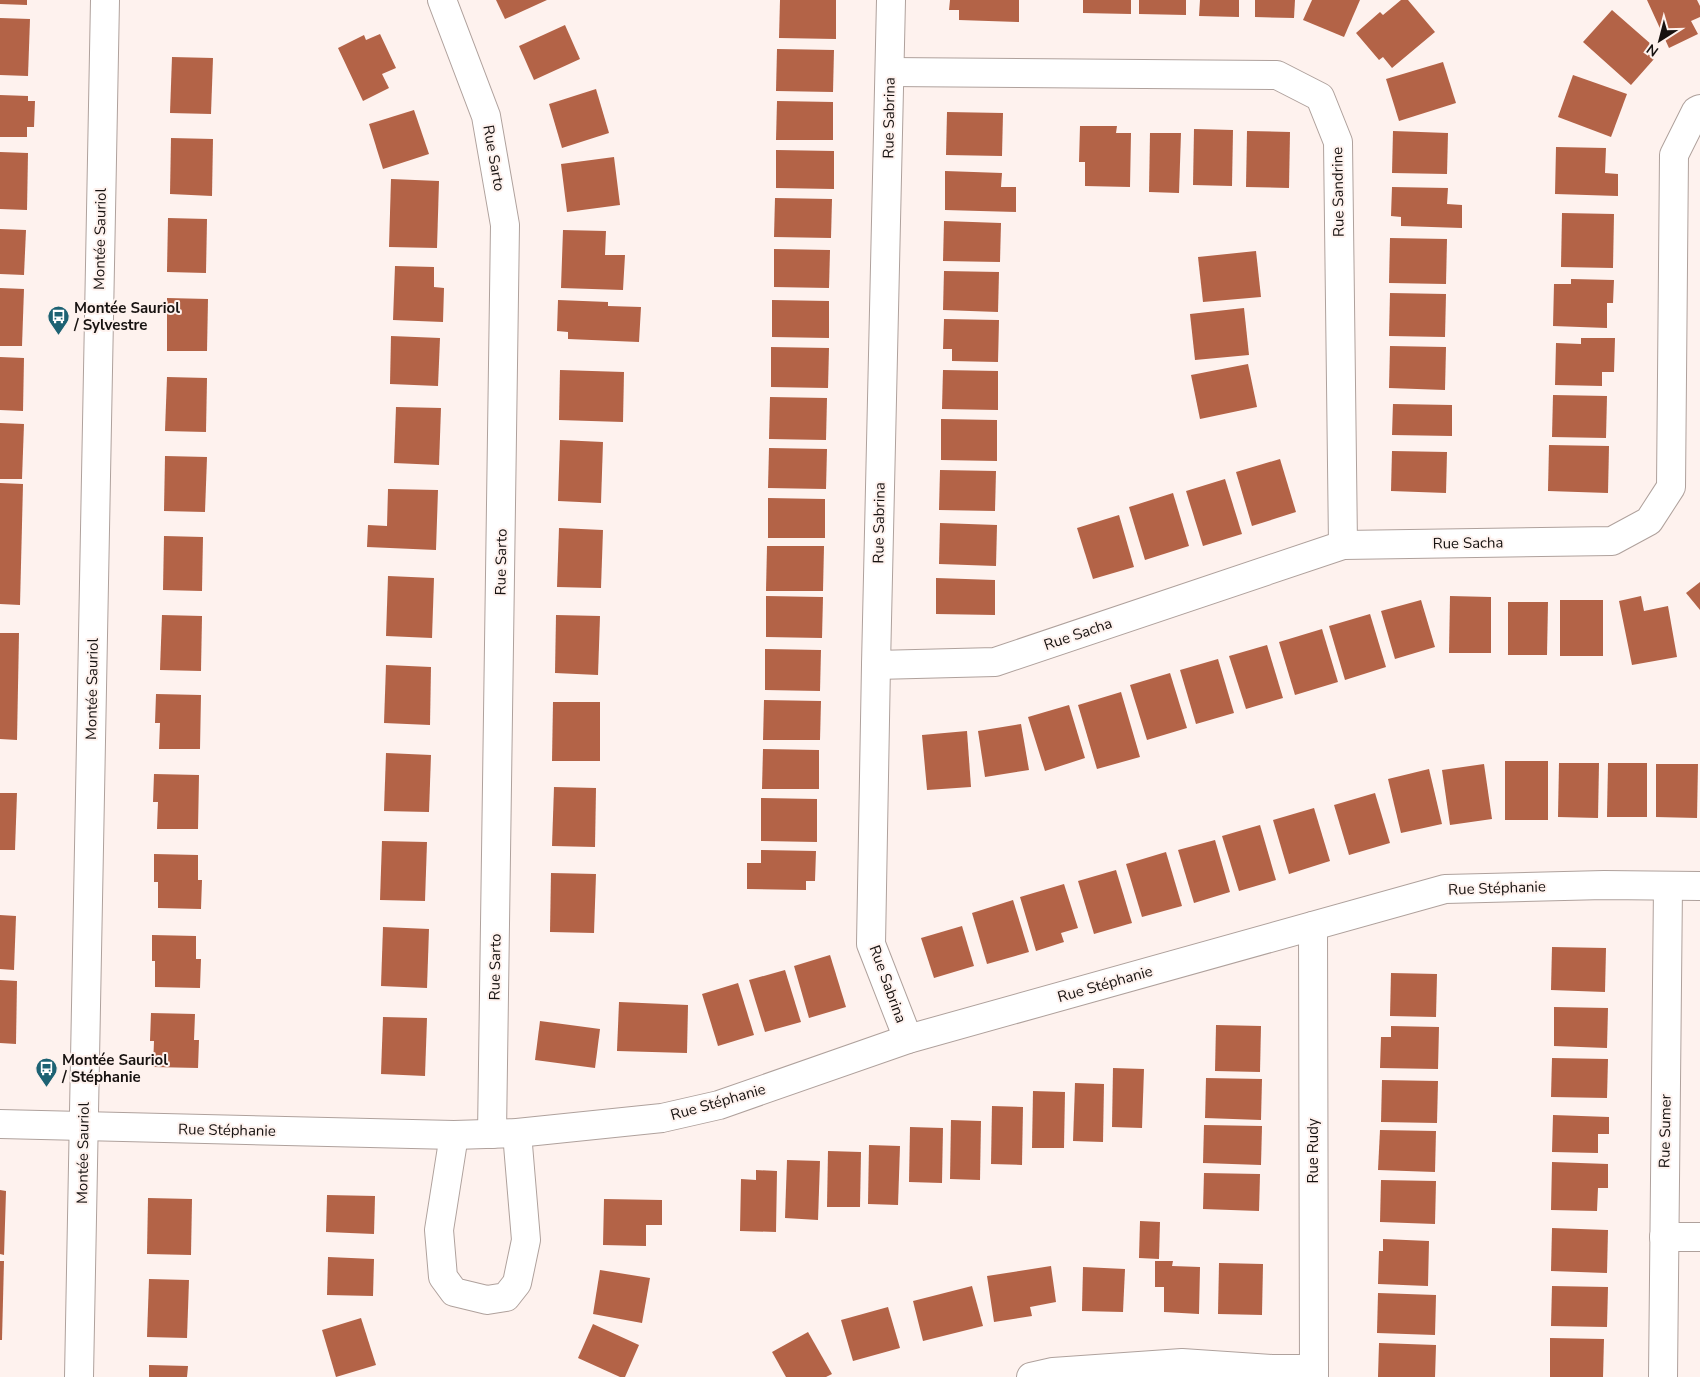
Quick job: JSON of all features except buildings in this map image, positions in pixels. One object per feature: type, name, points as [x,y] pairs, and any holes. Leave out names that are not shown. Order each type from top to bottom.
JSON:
[{"type":"street","name":"Montée Sauriol","points":[[79,1377],[105,0]]},
{"type":"street","name":"Rue Sarto","points":[[442,0],[486,116],[505,226],[505,1133]]},
{"type":"street","name":"Rue Sabrina","points":[[891,0],[876,665],[872,944],[908,1038]]},
{"type":"street","name":"Rue Sandrine","points":[[890,72],[1277,75],[1320,97],[1338,142],[1343,545]]},
{"type":"street","name":"Rue Sacha","points":[[876,665],[995,662],[1343,545],[1612,541],[1649,520],[1671,487],[1674,154],[1696,111],[1700,109]]},
{"type":"street","name":"Rue Stéphanie","points":[[0,1124],[454,1135],[505,1133],[662,1118],[719,1105],[908,1038],[1445,889],[1604,885],[1700,886]]},
{"type":"street","name":"Rue Sumer","points":[[1663,1377],[1668,886]]},
{"type":"street","name":"Rue Rudy","points":[[1313,926],[1314,1373]]},
{"type":"street","points":[[454,1135],[439,1230],[442,1277],[454,1292],[487,1300],[506,1297],[517,1282],[526,1240],[505,1133]]},
{"type":"street","points":[[1664,1238],[1700,1237]]},
{"type":"street","points":[[1031,1377],[1053,1372],[1182,1363],[1314,1373]]},
{"type":"place","name":"Montée Sauriol / Sylvestre","points":[[58,336]]},
{"type":"place","name":"Montée Sauriol / Stéphanie","points":[[46,1088]]}]
